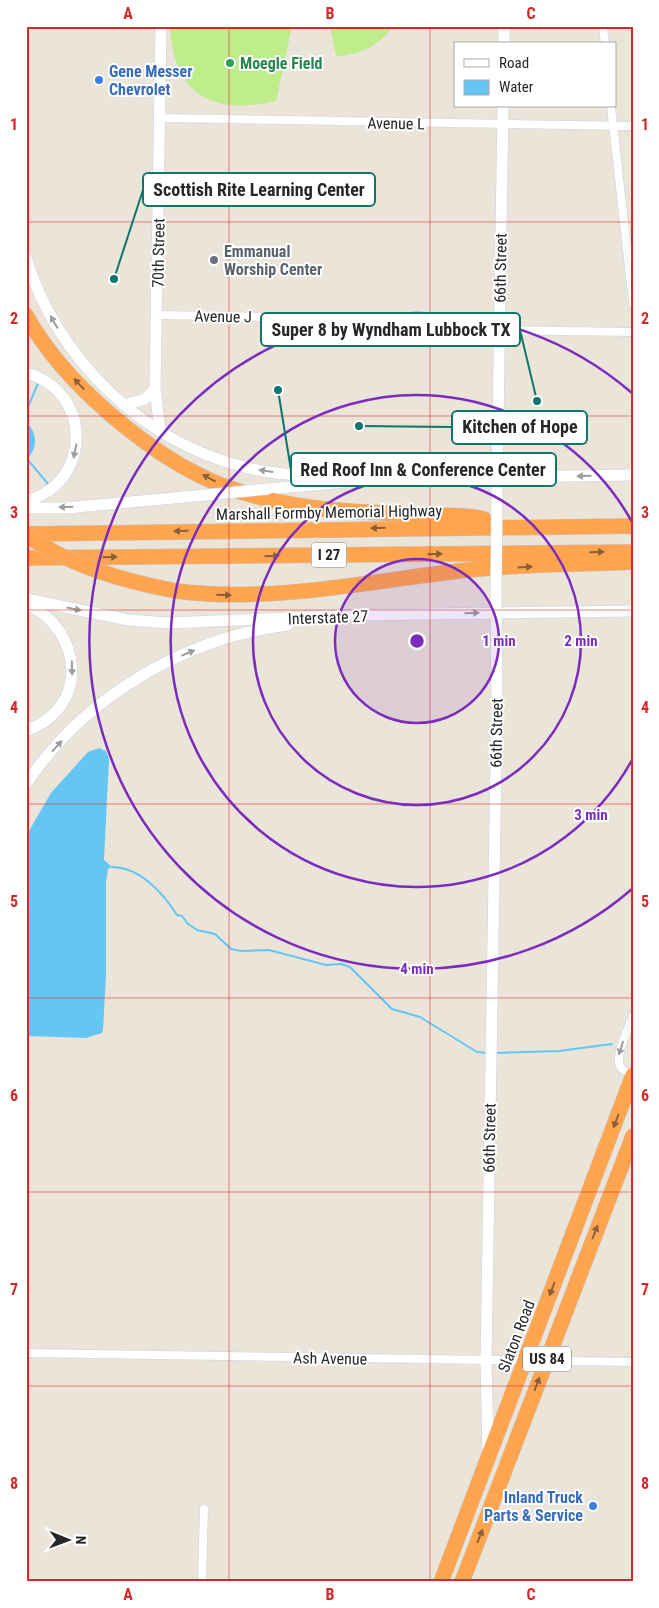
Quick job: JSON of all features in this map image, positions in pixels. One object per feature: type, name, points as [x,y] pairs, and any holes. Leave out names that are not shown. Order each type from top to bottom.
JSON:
[{"type":"highway","points":[[26,315],[57,358],[102,407],[154,447],[221,484],[299,506],[336,510],[479,517],[514,527]]},
{"type":"highway","name":"Marshall Formby Memorial Highway","points":[[26,534],[633,526]]},
{"type":"highway","points":[[26,534],[82,564],[112,576],[176,591],[199,594],[257,595],[468,570],[633,562]]},
{"type":"highway","name":"I 27","points":[[26,558],[633,552]]},
{"type":"highway","name":"Slaton Road","points":[[445,1580],[488,1457],[633,1075]]},
{"type":"highway","name":"US 84","points":[[462,1582],[633,1136]]},
{"type":"main road","name":"70th Street","points":[[160,430],[155,389],[161,26]]},
{"type":"main road","points":[[504,26],[504,42]]},
{"type":"main road","name":"66th Street","points":[[488,1457],[486,1360],[497,701],[497,482],[503,108]]},
{"type":"main road","points":[[26,258],[44,302],[73,352],[94,378],[124,405],[160,430],[200,451],[249,469],[293,474],[384,479],[497,482],[633,474]]},
{"type":"main road","points":[[26,374],[48,383],[64,398],[74,418],[77,443],[69,468],[57,485],[47,493],[26,502]]},
{"type":"main road","points":[[124,405],[145,400],[155,389]]},
{"type":"main road","points":[[26,508],[75,507],[384,479]]},
{"type":"main road","name":"Interstate 27","points":[[26,599],[148,622],[496,612],[633,611]]},
{"type":"main road","points":[[26,604],[39,610],[59,629],[70,650],[72,670],[68,691],[56,711],[43,723],[26,731]]},
{"type":"main road","points":[[26,784],[58,744],[108,698],[133,681],[190,652],[246,632],[271,627],[423,614]]},
{"type":"street","points":[[603,26],[605,42]]},
{"type":"street","points":[[612,108],[633,303]]},
{"type":"street","name":"Avenue L","points":[[160,118],[633,126]]},
{"type":"street","name":"Avenue J","points":[[157,315],[499,325],[633,332]]},
{"type":"street","name":"Slaton Road","points":[[633,1016],[619,1054],[618,1062],[622,1069],[633,1075]]},
{"type":"street","name":"Ash Avenue","points":[[26,1353],[633,1362]]},
{"type":"street","points":[[202,1582],[204,1509]]},
{"type":"green space","name":"Moegle Field","points":[[170,26],[292,26],[276,101],[253,105],[233,105],[215,102],[200,95],[188,84],[179,69],[173,49]]},
{"type":"green space","points":[[330,26],[393,26],[382,39],[368,48],[353,54],[336,56]]},
{"type":"water","points":[[26,422],[33,431],[35,441],[33,451],[26,460]]},
{"type":"water","points":[[99,748],[106,751],[109,759],[104,860],[112,867],[108,869],[106,882],[106,975],[103,1030],[102,1033],[86,1038],[26,1036],[26,836],[51,793],[88,752]]},
{"type":"waterway","points":[[26,412],[38,383]]},
{"type":"waterway","points":[[27,459],[49,485]]},
{"type":"waterway","points":[[112,867],[132,871],[141,876],[158,890],[177,915],[182,916],[188,924],[197,930],[215,934],[231,949],[241,951],[269,950],[326,965],[341,964],[350,967],[392,1009],[420,1017],[477,1052],[487,1053]]},
{"type":"waterway","points":[[495,1053],[559,1051],[612,1044]]},
{"type":"place","name":"Moegle Field","points":[[230,63]]},
{"type":"place","name":"Gene Messer Chevrolet","points":[[99,80]]},
{"type":"place","name":"Emmanual Worship Center","points":[[214,260]]},
{"type":"place","name":"Scottish Rite Learning Center","points":[[114,279]]},
{"type":"place","name":"Red Roof Inn & Conference Center","points":[[278,390]]},
{"type":"place","name":"Super 8 by Wyndham Lubbock TX","points":[[537,401]]},
{"type":"place","name":"Kitchen of Hope","points":[[359,426]]},
{"type":"place","name":"Inland Truck Parts & Service","points":[[593,1506]]}]
